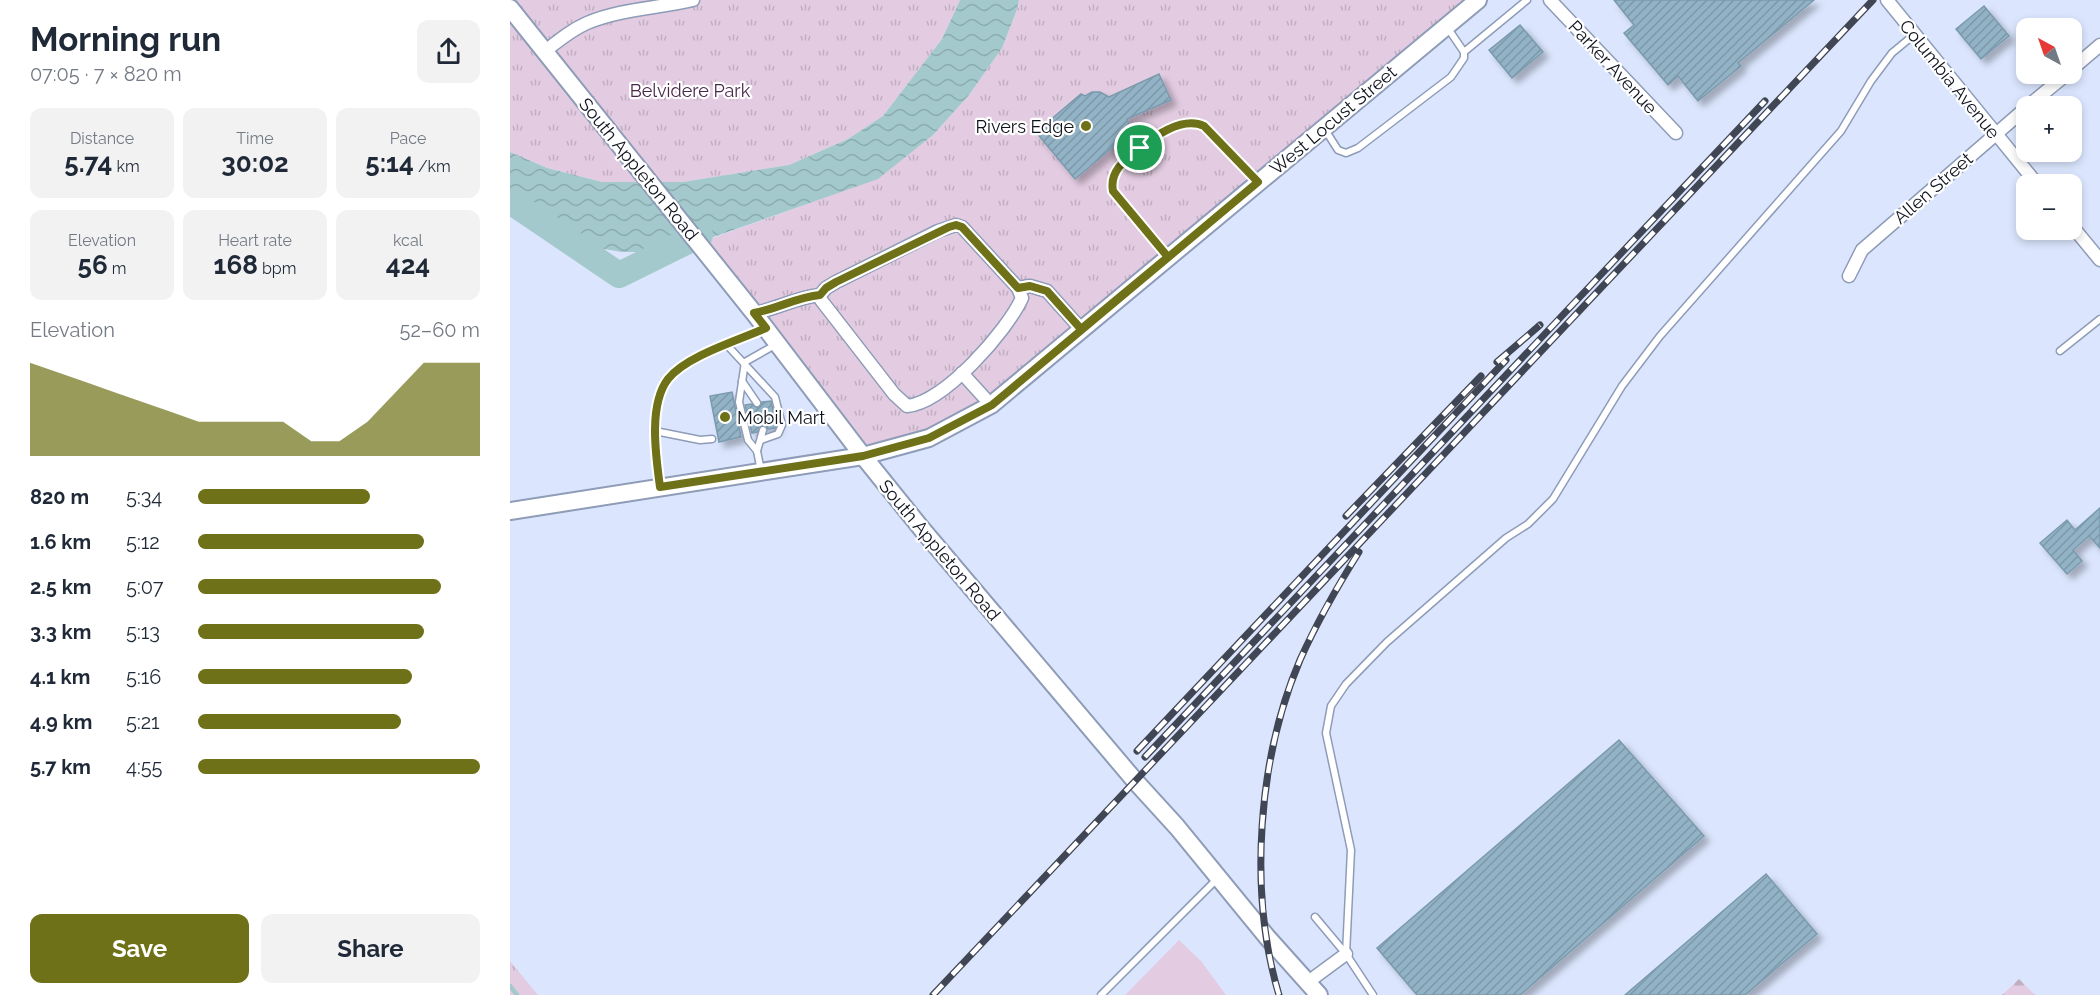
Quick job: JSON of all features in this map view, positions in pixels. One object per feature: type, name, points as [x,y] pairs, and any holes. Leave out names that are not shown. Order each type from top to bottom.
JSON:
[{"type":"main road","name":"West Locust Street","points":[[510,511],[863,456],[929,438],[992,405],[1478,0]]},
{"type":"main road","name":"South Appleton Road","points":[[510,8],[722,272],[928,537],[1267,937],[1319,995]]},
{"type":"street","points":[[544,52],[567,34],[588,23],[619,14],[693,0]]},
{"type":"street","name":"Parker Avenue","points":[[1550,0],[1676,134]]},
{"type":"street","name":"Columbia Avenue","points":[[1887,0],[2028,174]]},
{"type":"street","points":[[2082,60],[2100,45]]},
{"type":"street","name":"Allen Street","points":[[2040,96],[2055,84]]},
{"type":"street","name":"Allen Street","points":[[1849,276],[1862,250],[2016,117]]},
{"type":"street","points":[[754,313],[772,310],[804,296],[820,295],[836,282],[938,231],[956,225],[962,227],[1018,288],[1022,298],[1016,312],[979,358],[920,403],[906,406],[886,385],[821,300],[820,295]]},
{"type":"street","points":[[2082,238],[2100,260]]},
{"type":"street","points":[[1018,288],[1030,286],[1047,291],[1081,329]]},
{"type":"street","points":[[962,373],[992,405]]},
{"type":"street","points":[[1308,982],[1346,954]]},
{"type":"lane","points":[[1464,52],[1527,0]]},
{"type":"lane","points":[[1324,128],[1338,150],[1346,153],[1359,148],[1451,77],[1464,58],[1464,52],[1446,26]]},
{"type":"lane","points":[[1346,954],[1351,850],[1326,733],[1331,706],[1346,684],[1387,642],[1506,538],[1528,525],[1553,499],[1622,386],[1660,336],[1841,131],[1871,81],[1892,54],[1915,34]]},
{"type":"lane","points":[[1168,257],[1113,191],[1112,186],[1117,169],[1126,160],[1154,137],[1174,127],[1198,123],[1216,137],[1258,182]]},
{"type":"lane","points":[[2060,351],[2100,319]]},
{"type":"lane","points":[[660,487],[655,431],[657,408],[667,380],[676,371],[712,349],[766,328]]},
{"type":"lane","points":[[744,362],[777,343]]},
{"type":"lane","points":[[726,344],[775,397],[782,425],[778,434],[761,440]]},
{"type":"lane","points":[[744,362],[739,402],[748,440],[757,451],[761,471]]},
{"type":"lane","points":[[742,380],[757,403]]},
{"type":"lane","points":[[757,451],[763,430]]},
{"type":"lane","points":[[655,431],[700,440],[712,439]]},
{"type":"lane","points":[[1101,995],[1219,878]]},
{"type":"lane","points":[[1315,917],[1346,954],[1373,995]]},
{"type":"green space","name":"Belvidere Park","points":[[510,0],[960,0],[942,39],[883,116],[848,139],[789,165],[683,182],[602,182],[547,168],[510,152]]},
{"type":"green space","points":[[1019,0],[1478,0],[991,405],[863,456],[702,242],[878,178],[933,135],[969,95],[1002,48]]},
{"type":"green space","points":[[1179,940],[1201,961],[1226,995],[1125,995]]},
{"type":"green space","points":[[510,961],[538,995],[510,995]]},
{"type":"green space","points":[[2019,979],[2035,995],[2002,995]]},
{"type":"water","points":[[960,0],[1019,0],[1002,48],[969,95],[933,135],[878,179],[702,241],[659,252],[622,252],[549,240],[510,213],[510,152],[547,168],[602,182],[683,182],[789,165],[848,139],[883,116],[942,39]]},
{"type":"building","points":[[1614,0],[1814,0],[1738,63],[1741,66],[1698,101],[1678,76],[1668,85],[1624,33],[1634,25]]},
{"type":"building","points":[[1984,6],[2009,36],[1981,59],[1956,29]]},
{"type":"building","points":[[1520,25],[1543,52],[1512,78],[1489,50]]},
{"type":"building","name":"Rivers Edge","points":[[1159,74],[1171,100],[1127,119],[1129,124],[1118,134],[1123,139],[1075,179],[1036,132],[1081,94],[1085,96],[1092,92],[1100,92],[1109,97]]},
{"type":"building","name":"Mobil Mart","points":[[732,392],[741,437],[719,442],[710,396]]},
{"type":"building","points":[[771,401],[775,428],[768,429],[762,425],[757,432],[752,433],[745,405],[751,404],[758,408],[762,402]]},
{"type":"building","points":[[2100,508],[2100,548],[2089,536],[2073,550],[2082,561],[2067,574],[2040,543],[2067,520],[2075,530]]},
{"type":"building","points":[[1619,740],[1704,836],[1520,995],[1417,995],[1377,948]]},
{"type":"building","points":[[1766,874],[1817,934],[1745,995],[1625,995]]},
{"type":"waterway","points":[[510,201],[619,275],[700,235]]},
{"type":"waterway","points":[[510,986],[517,995]]},
{"type":"railway","points":[[933,995],[1873,0]]},
{"type":"railway","points":[[1145,757],[1765,101]]},
{"type":"railway","points":[[1497,362],[1540,325]]},
{"type":"railway","points":[[1137,751],[1506,360]]},
{"type":"railway","points":[[1346,516],[1481,376]]},
{"type":"railway","points":[[1279,995],[1269,955],[1263,913],[1262,826],[1267,782],[1286,698],[1300,660],[1313,632],[1359,552]]},
{"type":"place","name":"Rivers Edge","points":[[1086,126]]},
{"type":"place","name":"Mobil Mart","points":[[725,417]]},
{"type":"route","points":[[1198,123],[1204,126],[1258,182],[992,405],[929,438],[863,456],[660,487],[655,431],[657,408],[667,380],[676,371],[712,349],[766,328],[754,313],[772,310],[804,296],[820,295],[822,291],[836,282],[938,231],[956,225],[962,227],[1018,288],[1030,286],[1047,291],[1081,329],[1168,257],[1113,191],[1113,180],[1117,169],[1140,148],[1154,137],[1174,127],[1198,123]]}]
